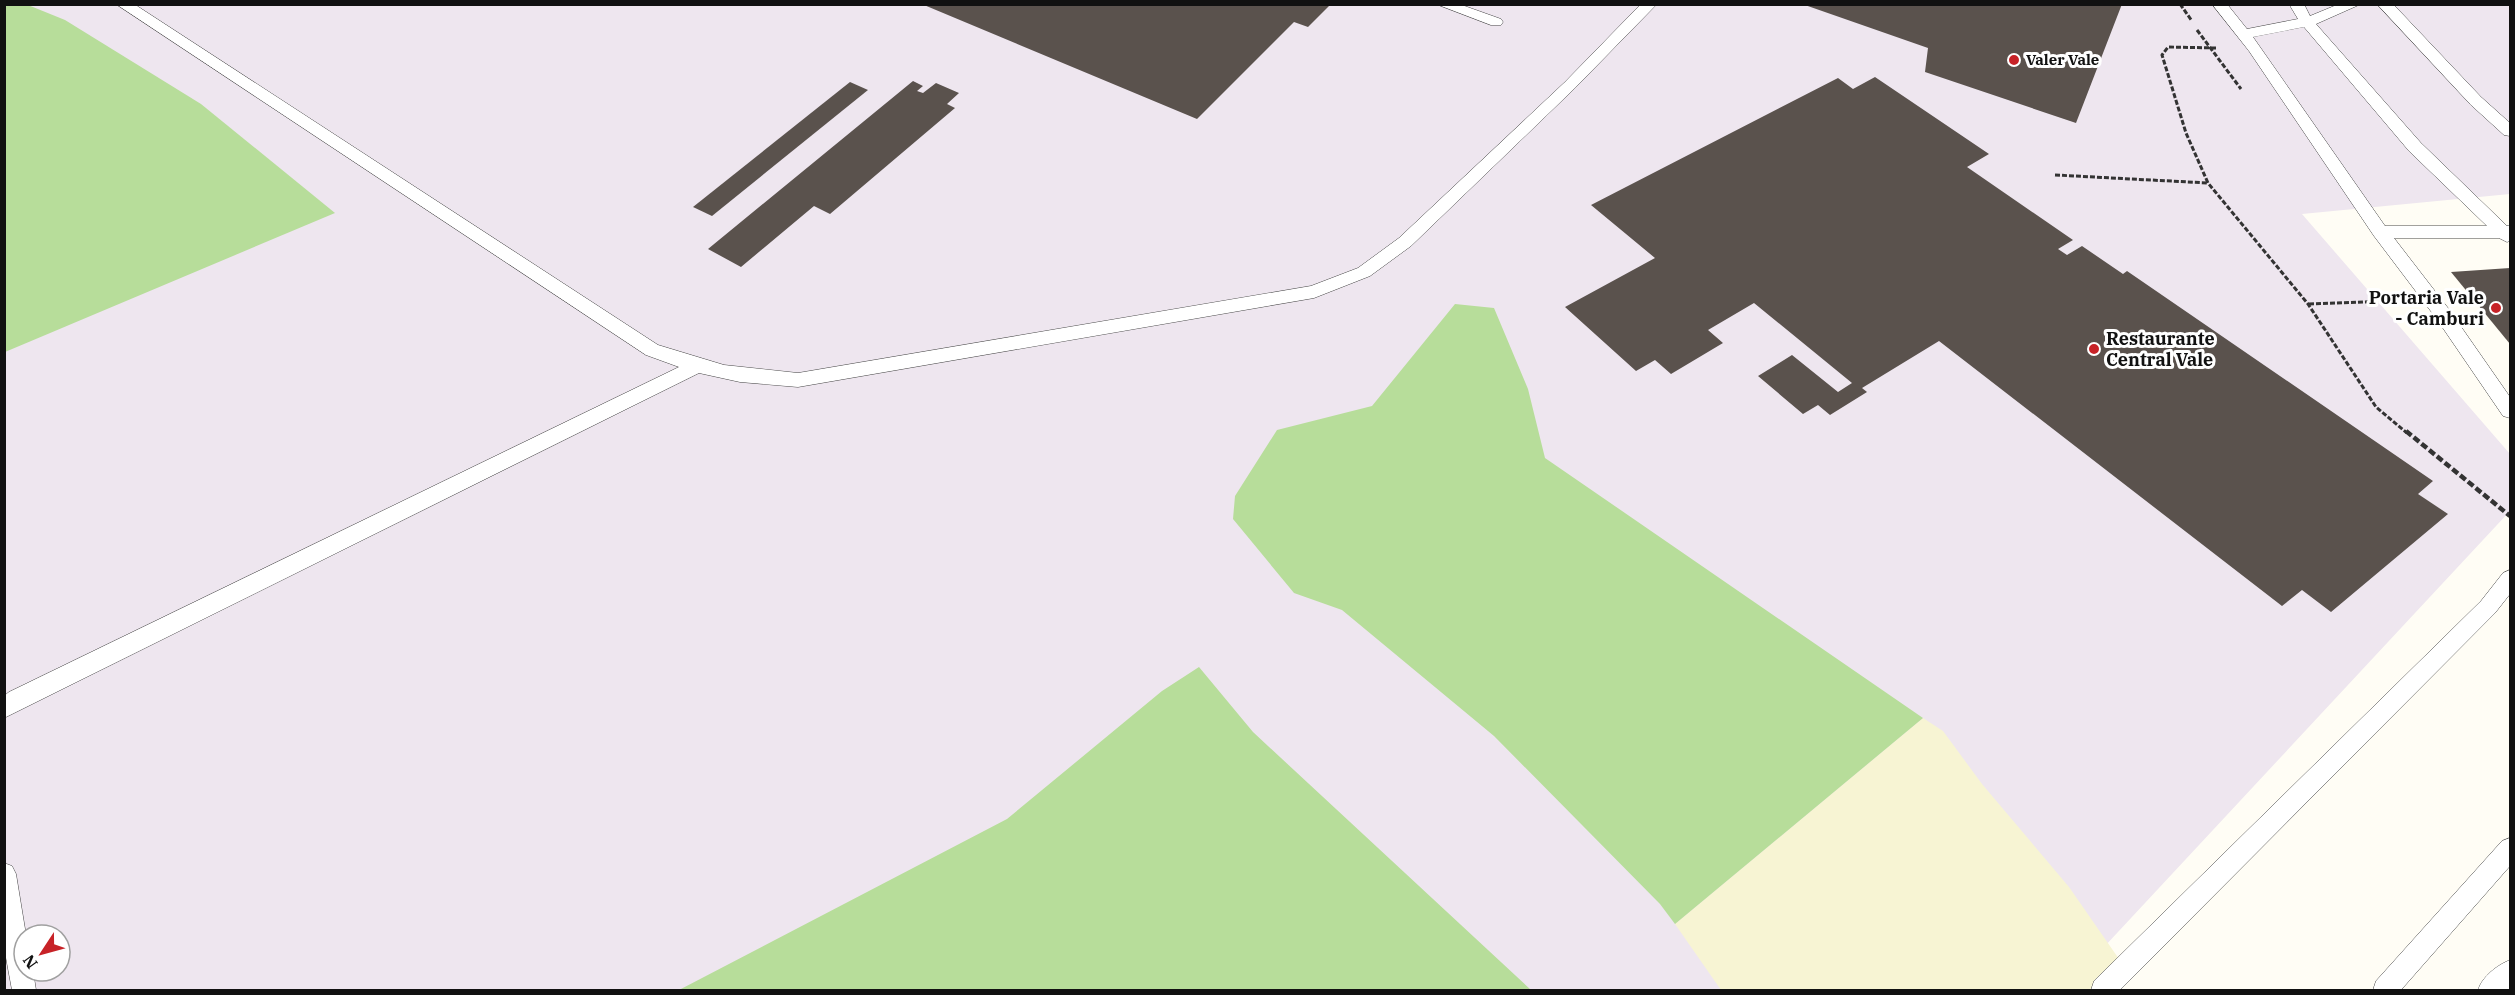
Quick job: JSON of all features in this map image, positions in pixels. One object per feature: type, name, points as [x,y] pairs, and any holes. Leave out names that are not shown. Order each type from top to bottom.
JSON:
[{"type":"lane","points":[[123,4],[652,350],[695,367],[736,376],[798,380],[1314,292],[1364,272],[1405,242],[1570,85],[1650,4]]},
{"type":"lane","points":[[1443,4],[1496,22]]},
{"type":"lane","points":[[2219,4],[2254,48],[2380,232],[2511,411]]},
{"type":"lane","points":[[2296,4],[2307,22],[2415,147],[2508,234]]},
{"type":"lane","points":[[2242,35],[2307,22],[2354,4]]},
{"type":"lane","points":[[2384,4],[2476,101],[2511,131]]},
{"type":"lane","points":[[2380,232],[2508,234]]},
{"type":"lane","points":[[4,708],[17,699],[695,367]]},
{"type":"lane","points":[[2103,990],[2488,607],[2511,579]]},
{"type":"lane","points":[[2385,990],[2511,849]]},
{"type":"lane","points":[[4,874],[24,990]]},
{"type":"lane","points":[[2490,990],[2511,972]]},
{"type":"path","points":[[2254,48],[2168,47],[2163,55],[2186,133],[2208,183],[2308,304],[2376,407],[2511,516]]},
{"type":"path","points":[[2055,175],[2208,183]]},
{"type":"path","points":[[2308,304],[2408,301],[2429,312],[2442,314]]},
{"type":"shaded area","points":[[5,5],[2510,5],[2510,194],[2302,214],[2510,454],[2510,511],[2064,990],[5,990]]},
{"type":"shaded area","points":[[1923,718],[1943,731],[1982,784],[2069,887],[2128,972],[2118,990],[1721,990],[1675,924]]},
{"type":"green space","points":[[5,4],[28,5],[65,20],[201,104],[335,213],[5,352]]},
{"type":"green space","points":[[1455,304],[1494,308],[1528,389],[1545,458],[1923,718],[1675,924],[1660,904],[1494,736],[1342,610],[1294,593],[1233,519],[1235,496],[1277,430],[1372,406]]},
{"type":"green space","points":[[1199,667],[1253,732],[1531,990],[679,990],[1007,819],[1162,691]]},
{"type":"building","points":[[1331,4],[1308,27],[1294,22],[1197,119],[924,5]]},
{"type":"building","name":"Valer Vale","points":[[1802,4],[2122,4],[2076,123],[1925,72],[1928,48]]},
{"type":"building","name":"Restaurante Central Vale","points":[[1875,77],[1989,154],[1967,167],[2073,240],[2058,249],[2067,255],[2082,246],[2123,274],[2127,271],[2433,481],[2418,494],[2448,514],[2331,612],[2302,590],[2282,606],[1939,341],[1862,388],[1867,392],[1830,415],[1818,405],[1803,414],[1758,376],[1792,355],[1838,392],[1852,383],[1754,303],[1708,330],[1723,343],[1671,374],[1655,360],[1636,371],[1565,307],[1655,258],[1591,205],[1838,78],[1853,89]]},
{"type":"building","points":[[913,81],[923,86],[917,91],[923,93],[936,83],[959,93],[947,104],[955,108],[830,214],[814,206],[741,267],[708,249]]},
{"type":"building","points":[[850,82],[868,90],[712,216],[693,207]]},
{"type":"building","name":"Portaria Vale - Camburi","points":[[2510,268],[2510,344],[2451,272]]},
{"type":"place","name":"Valer Vale","points":[[2014,60]]},
{"type":"place","name":"Portaria Vale - Camburi","points":[[2496,308]]},
{"type":"place","name":"Restaurante Central Vale","points":[[2094,349]]}]
